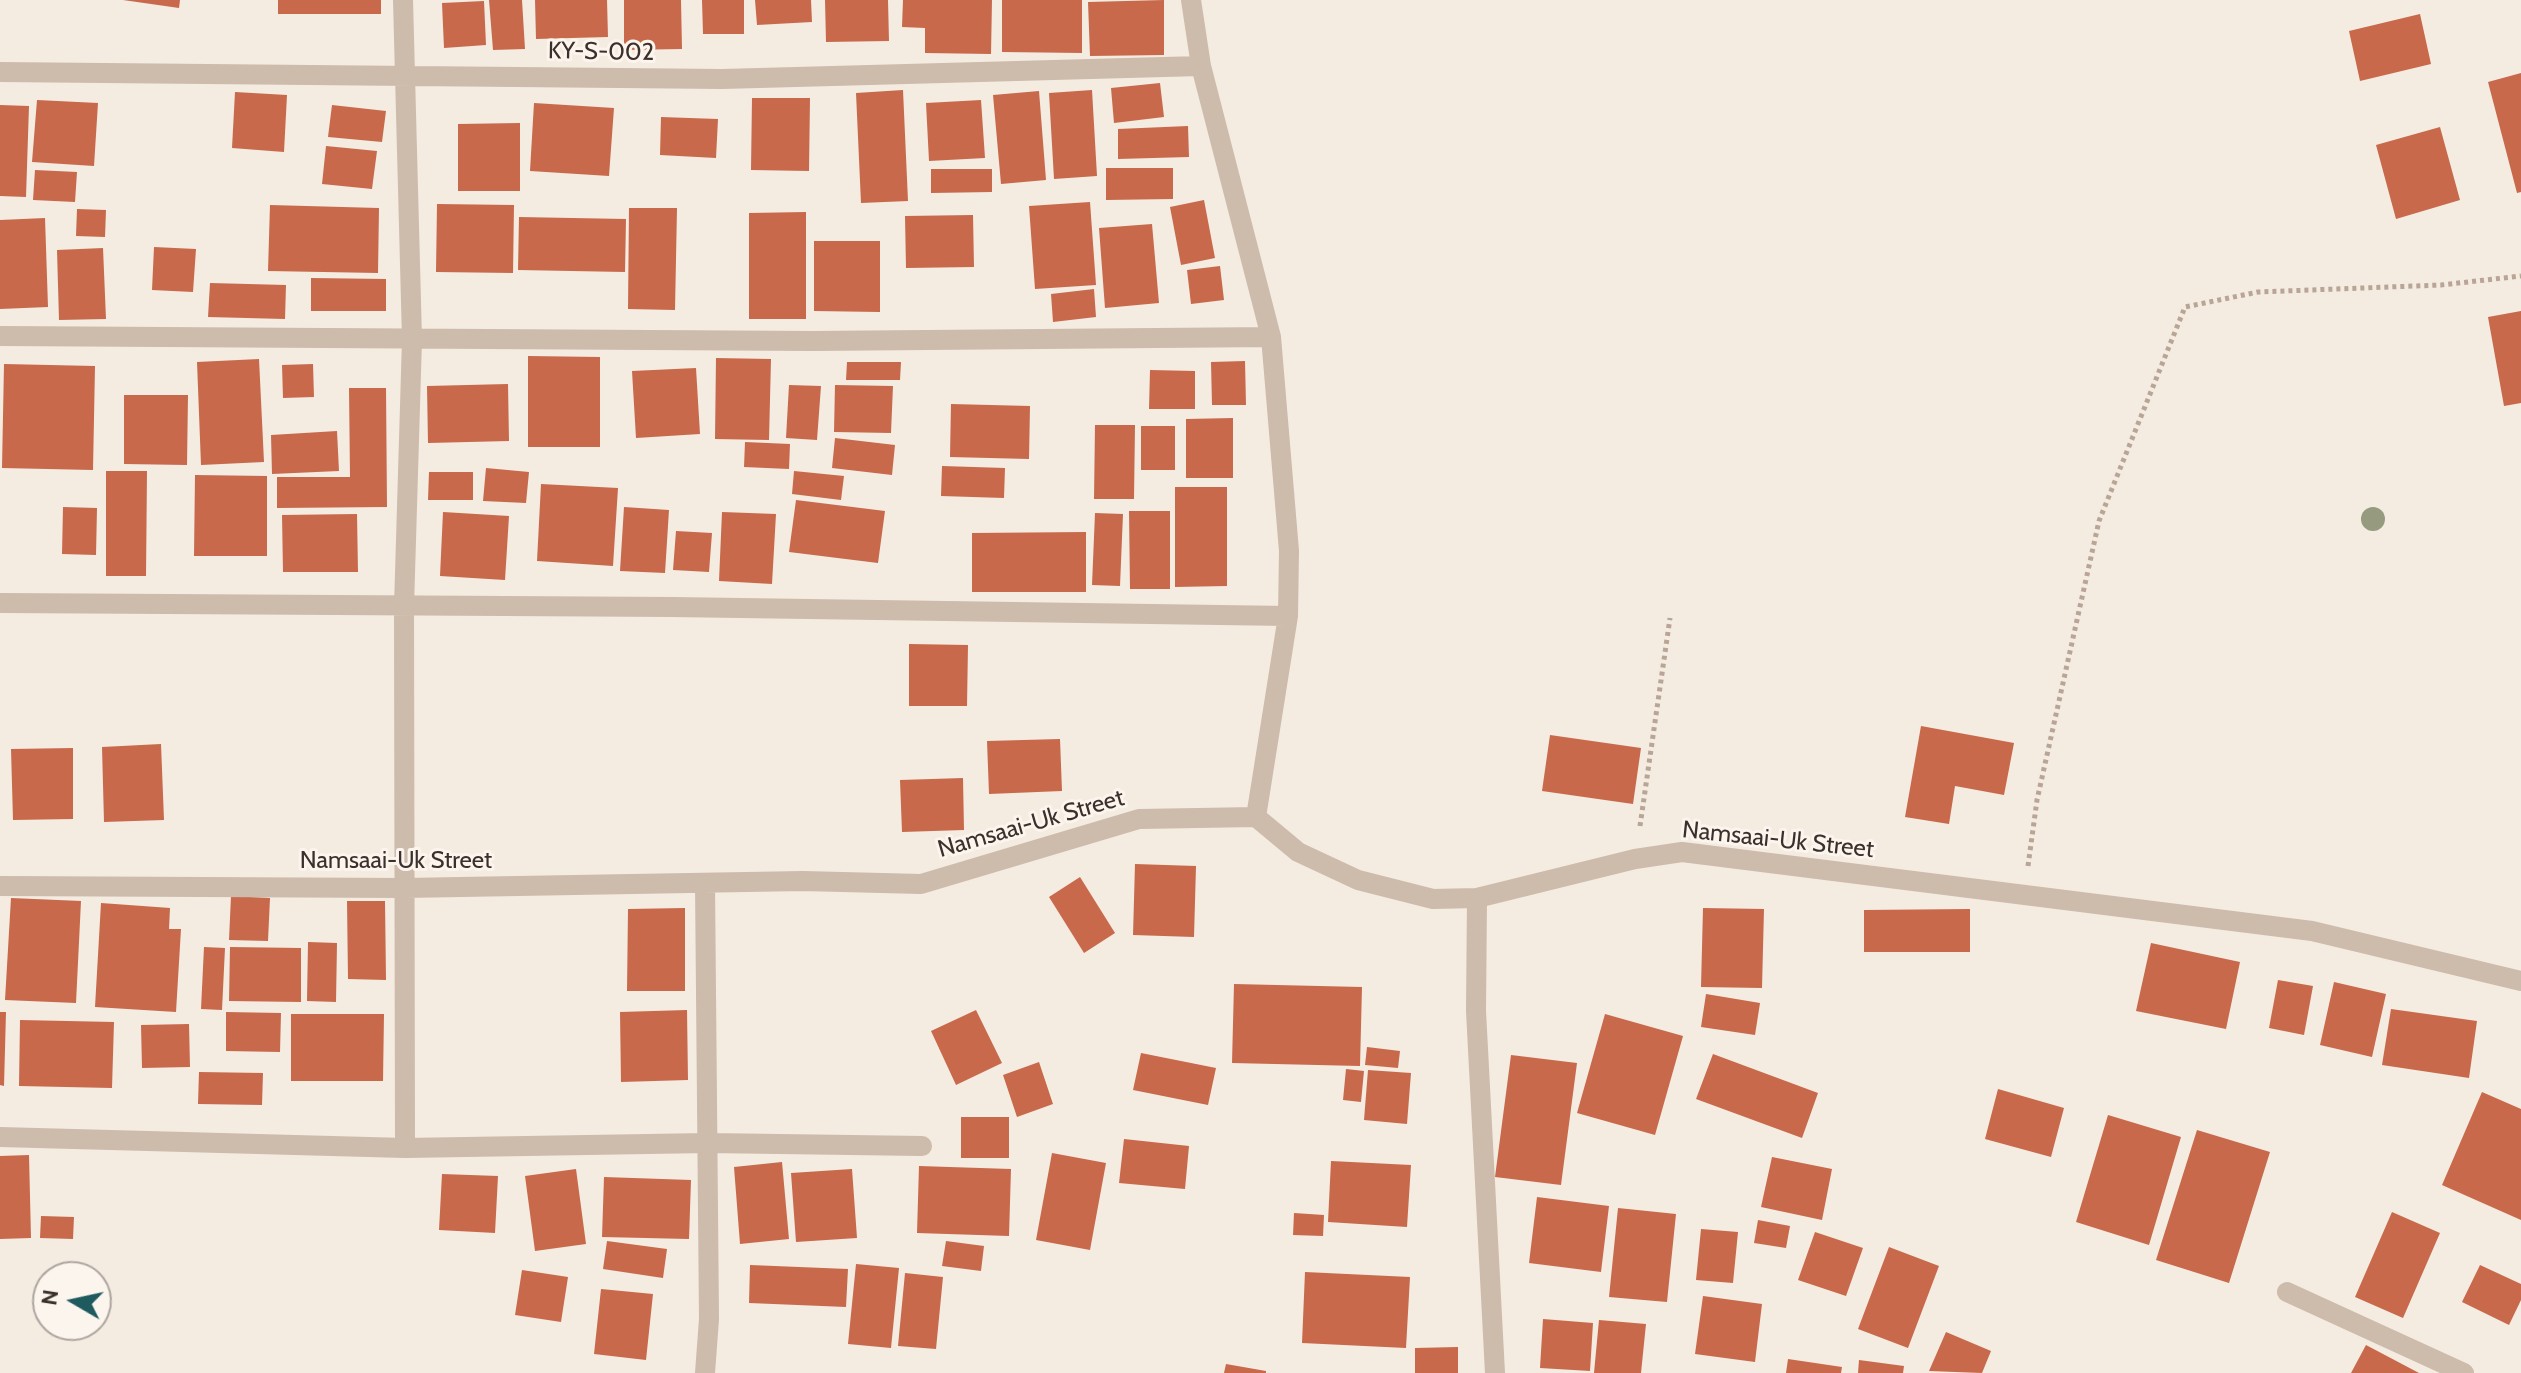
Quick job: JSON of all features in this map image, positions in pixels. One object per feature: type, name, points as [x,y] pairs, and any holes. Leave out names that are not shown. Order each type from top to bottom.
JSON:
[{"type":"street","points":[[403,0],[412,339],[404,607],[405,1148]]},
{"type":"street","points":[[1191,0],[1201,66],[1271,337],[1289,551],[1288,616],[1256,817]]},
{"type":"street","name":"KY-S-002","points":[[0,72],[722,79],[1201,66]]},
{"type":"street","points":[[0,336],[828,341],[1271,337]]},
{"type":"street","points":[[0,603],[672,607],[1288,616]]},
{"type":"street","name":"Namsaai-Uk Street","points":[[0,886],[404,888],[705,883],[921,884],[1139,819],[1256,817],[1298,852],[1358,880],[1433,899],[1477,898],[1635,859],[1682,852],[2312,931],[2521,981]]},
{"type":"street","points":[[705,883],[709,1319],[705,1373]]},
{"type":"street","points":[[1477,898],[1476,1011],[1495,1373]]},
{"type":"street","points":[[0,1137],[405,1148],[708,1143],[922,1146]]},
{"type":"street","points":[[2287,1292],[2464,1373]]},
{"type":"path","points":[[2024,895],[2037,800],[2099,521],[2185,307],[2258,292],[2441,285],[2521,276]]},
{"type":"path","points":[[1635,859],[1670,618]]},
{"type":"building","points":[[123,0],[180,0],[179,8]]},
{"type":"building","points":[[278,0],[381,0],[381,14],[278,14]]},
{"type":"building","points":[[489,0],[522,0],[525,49],[493,50]]},
{"type":"building","points":[[535,0],[607,0],[608,37],[536,39]]},
{"type":"building","points":[[624,0],[681,0],[682,49],[624,50]]},
{"type":"building","points":[[702,0],[744,0],[744,34],[703,34]]},
{"type":"building","points":[[755,0],[811,0],[812,22],[757,25]]},
{"type":"building","points":[[825,0],[888,0],[889,41],[826,42]]},
{"type":"building","points":[[903,0],[992,0],[991,54],[925,53],[925,28],[902,27]]},
{"type":"building","points":[[1002,0],[1082,0],[1082,53],[1002,52]]},
{"type":"building","points":[[1164,0],[1164,55],[1090,56],[1088,2]]},
{"type":"building","points":[[484,1],[486,45],[444,48],[442,3]]},
{"type":"building","points":[[2420,14],[2431,64],[2360,81],[2349,31]]},
{"type":"building","points":[[2521,73],[2521,192],[2517,193],[2488,82]]},
{"type":"building","points":[[1160,83],[1164,117],[1114,123],[1111,88]]},
{"type":"building","points":[[903,90],[908,201],[861,203],[856,93]]},
{"type":"building","points":[[1092,90],[1097,176],[1054,179],[1049,93]]},
{"type":"building","points":[[1039,91],[1046,180],[1001,184],[993,95]]},
{"type":"building","points":[[235,92],[287,95],[284,152],[232,148]]},
{"type":"building","points":[[752,98],[810,98],[809,171],[751,170]]},
{"type":"building","points":[[37,100],[98,103],[94,166],[32,162]]},
{"type":"building","points":[[981,100],[985,158],[929,161],[926,103]]},
{"type":"building","points":[[534,103],[614,108],[609,176],[530,171]]},
{"type":"building","points":[[0,105],[29,106],[26,197],[0,196]]},
{"type":"building","points":[[332,105],[386,111],[382,142],[328,137]]},
{"type":"building","points":[[661,117],[718,119],[716,158],[660,155]]},
{"type":"building","points":[[520,123],[520,191],[458,191],[458,124]]},
{"type":"building","points":[[1188,126],[1189,157],[1118,159],[1118,129]]},
{"type":"building","points":[[2440,127],[2460,200],[2396,219],[2376,145]]},
{"type":"building","points":[[326,146],[377,151],[372,189],[322,184]]},
{"type":"building","points":[[1106,168],[1173,168],[1173,199],[1106,200]]},
{"type":"building","points":[[931,169],[992,169],[992,192],[931,193]]},
{"type":"building","points":[[35,170],[77,172],[75,202],[33,200]]},
{"type":"building","points":[[1204,200],[1215,258],[1181,265],[1170,207]]},
{"type":"building","points":[[1090,202],[1096,285],[1035,289],[1029,206]]},
{"type":"building","points":[[437,204],[514,205],[513,273],[436,272]]},
{"type":"building","points":[[270,205],[379,208],[378,273],[268,271]]},
{"type":"building","points":[[629,208],[677,208],[675,310],[628,309]]},
{"type":"building","points":[[77,209],[106,210],[105,237],[76,236]]},
{"type":"building","points":[[806,212],[806,319],[749,319],[749,213]]},
{"type":"building","points":[[973,215],[974,267],[906,268],[905,216]]},
{"type":"building","points":[[519,217],[626,219],[625,272],[518,270]]},
{"type":"building","points":[[45,218],[48,307],[0,309],[0,220]]},
{"type":"building","points":[[1152,224],[1159,303],[1105,308],[1099,228]]},
{"type":"building","points":[[814,241],[880,241],[880,312],[814,311]]},
{"type":"building","points":[[154,247],[196,249],[193,292],[152,290]]},
{"type":"building","points":[[103,248],[106,319],[59,320],[57,250]]},
{"type":"building","points":[[1220,266],[1224,300],[1191,304],[1187,270]]},
{"type":"building","points":[[311,278],[386,279],[386,311],[311,311]]},
{"type":"building","points":[[210,283],[286,285],[285,319],[208,317]]},
{"type":"building","points":[[1094,289],[1096,317],[1053,322],[1051,294]]},
{"type":"building","points":[[2521,311],[2521,403],[2504,406],[2488,317]]},
{"type":"building","points":[[528,356],[600,357],[600,447],[528,447]]},
{"type":"building","points":[[716,358],[771,359],[769,440],[715,439]]},
{"type":"building","points":[[259,359],[264,462],[201,465],[197,362]]},
{"type":"building","points":[[1245,361],[1246,405],[1212,405],[1211,362]]},
{"type":"building","points":[[847,362],[901,362],[900,380],[846,380]]},
{"type":"building","points":[[4,364],[95,366],[93,470],[2,468]]},
{"type":"building","points":[[313,364],[314,397],[283,398],[282,365]]},
{"type":"building","points":[[696,368],[700,434],[636,438],[632,371]]},
{"type":"building","points":[[1150,370],[1195,371],[1195,409],[1149,409]]},
{"type":"building","points":[[508,384],[509,441],[428,443],[427,386]]},
{"type":"building","points":[[789,385],[821,386],[817,440],[786,438]]},
{"type":"building","points":[[835,385],[893,386],[891,433],[834,432]]},
{"type":"building","points":[[349,388],[386,388],[387,507],[277,508],[277,477],[350,477]]},
{"type":"building","points":[[124,395],[188,395],[187,465],[124,464]]},
{"type":"building","points":[[951,404],[1030,406],[1029,459],[950,457]]},
{"type":"building","points":[[1233,418],[1233,478],[1186,478],[1186,419]]},
{"type":"building","points":[[1095,425],[1135,425],[1134,499],[1094,499]]},
{"type":"building","points":[[1141,426],[1175,426],[1175,470],[1141,470]]},
{"type":"building","points":[[337,431],[339,471],[272,474],[271,435]]},
{"type":"building","points":[[835,438],[895,445],[892,475],[832,468]]},
{"type":"building","points":[[745,442],[790,444],[789,469],[744,467]]},
{"type":"building","points":[[942,466],[1005,468],[1004,498],[941,496]]},
{"type":"building","points":[[486,468],[529,472],[526,503],[483,501]]},
{"type":"building","points":[[106,471],[147,471],[146,576],[106,576]]},
{"type":"building","points":[[794,471],[844,476],[841,500],[792,494]]},
{"type":"building","points":[[429,472],[473,472],[473,500],[428,500]]},
{"type":"building","points":[[195,475],[267,476],[267,556],[194,556]]},
{"type":"building","points":[[541,484],[618,488],[613,566],[537,561]]},
{"type":"building","points":[[1175,487],[1227,487],[1227,586],[1175,587]]},
{"type":"building","points":[[796,500],[885,511],[878,563],[789,552]]},
{"type":"building","points":[[63,507],[97,508],[96,555],[62,554]]},
{"type":"building","points":[[624,507],[669,510],[665,573],[620,571]]},
{"type":"building","points":[[1129,511],[1170,511],[1170,589],[1130,589]]},
{"type":"building","points":[[443,512],[509,516],[505,580],[440,576]]},
{"type":"building","points":[[722,512],[776,514],[772,584],[719,581]]},
{"type":"building","points":[[1095,513],[1123,514],[1120,586],[1092,585]]},
{"type":"building","points":[[357,514],[358,572],[283,572],[282,515]]},
{"type":"building","points":[[676,531],[712,533],[709,572],[673,570]]},
{"type":"building","points":[[1086,532],[1086,592],[972,592],[972,533]]},
{"type":"building","points":[[909,644],[968,645],[967,706],[909,706]]},
{"type":"building","points":[[1921,726],[2014,743],[2004,795],[1955,786],[1949,824],[1905,817]]},
{"type":"building","points":[[1550,735],[1641,748],[1633,804],[1542,791]]},
{"type":"building","points":[[1060,739],[1062,791],[989,794],[987,741]]},
{"type":"building","points":[[161,744],[164,820],[104,822],[102,747]]},
{"type":"building","points":[[73,748],[73,819],[13,820],[11,749]]},
{"type":"building","points":[[963,778],[964,830],[902,832],[900,780]]},
{"type":"building","points":[[1135,864],[1196,866],[1194,937],[1133,935]]},
{"type":"building","points":[[1080,877],[1115,933],[1084,953],[1049,897]]},
{"type":"building","points":[[231,896],[270,898],[268,941],[229,940]]},
{"type":"building","points":[[11,898],[81,901],[76,1003],[5,1000]]},
{"type":"building","points":[[347,901],[385,901],[386,980],[348,979]]},
{"type":"building","points":[[101,903],[170,908],[169,929],[181,929],[176,1012],[95,1007]]},
{"type":"building","points":[[685,908],[685,991],[627,991],[628,909]]},
{"type":"building","points":[[1703,908],[1764,909],[1762,988],[1701,987]]},
{"type":"building","points":[[1970,909],[1970,952],[1864,952],[1864,910]]},
{"type":"building","points":[[308,942],[337,943],[336,1002],[307,1001]]},
{"type":"building","points":[[2151,943],[2240,962],[2226,1029],[2136,1011]]},
{"type":"building","points":[[204,947],[225,948],[222,1010],[201,1009]]},
{"type":"building","points":[[230,947],[301,948],[301,1002],[229,1001]]},
{"type":"building","points":[[2278,980],[2313,986],[2304,1035],[2269,1028]]},
{"type":"building","points":[[2334,982],[2386,994],[2372,1057],[2320,1045]]},
{"type":"building","points":[[1234,984],[1362,987],[1360,1066],[1232,1063]]},
{"type":"building","points":[[1706,994],[1760,1003],[1755,1035],[1701,1027]]},
{"type":"building","points":[[2391,1009],[2477,1021],[2469,1078],[2382,1065]]},
{"type":"building","points":[[687,1010],[688,1080],[621,1082],[620,1012]]},
{"type":"building","points":[[976,1010],[1002,1063],[956,1085],[931,1031]]},
{"type":"building","points":[[0,1012],[6,1012],[4,1086],[0,1085]]},
{"type":"building","points":[[226,1012],[281,1013],[280,1052],[226,1051]]},
{"type":"building","points":[[291,1014],[384,1014],[383,1081],[291,1081]]},
{"type":"building","points":[[1605,1014],[1683,1036],[1655,1135],[1577,1113]]},
{"type":"building","points":[[20,1020],[114,1022],[112,1088],[19,1086]]},
{"type":"building","points":[[189,1024],[190,1067],[142,1068],[141,1025]]},
{"type":"building","points":[[1367,1047],[1400,1051],[1398,1068],[1365,1065]]},
{"type":"building","points":[[1141,1053],[1216,1068],[1208,1105],[1133,1090]]},
{"type":"building","points":[[1713,1054],[1818,1093],[1802,1138],[1696,1099]]},
{"type":"building","points":[[1511,1055],[1577,1063],[1561,1185],[1495,1177]]},
{"type":"building","points":[[1039,1062],[1053,1104],[1017,1117],[1003,1075]]},
{"type":"building","points":[[1346,1069],[1364,1071],[1361,1102],[1343,1100]]},
{"type":"building","points":[[1368,1070],[1411,1073],[1407,1124],[1364,1120]]},
{"type":"building","points":[[199,1072],[263,1073],[262,1105],[198,1104]]},
{"type":"building","points":[[1998,1089],[2064,1108],[2051,1157],[1985,1139]]},
{"type":"building","points":[[2482,1092],[2521,1109],[2521,1220],[2442,1185]]},
{"type":"building","points":[[2108,1115],[2181,1137],[2149,1245],[2076,1222]]},
{"type":"building","points":[[961,1117],[1009,1117],[1009,1158],[961,1158]]},
{"type":"building","points":[[2197,1130],[2270,1152],[2229,1283],[2156,1260]]},
{"type":"building","points":[[1124,1139],[1189,1146],[1185,1189],[1119,1183]]},
{"type":"building","points":[[1052,1153],[1106,1163],[1090,1250],[1036,1240]]},
{"type":"building","points":[[29,1155],[31,1238],[0,1239],[0,1156]]},
{"type":"building","points":[[1772,1157],[1832,1169],[1822,1220],[1761,1207]]},
{"type":"building","points":[[1331,1161],[1411,1165],[1407,1227],[1328,1222]]},
{"type":"building","points":[[782,1162],[789,1239],[740,1244],[734,1167]]},
{"type":"building","points":[[919,1166],[1011,1169],[1009,1236],[917,1233]]},
{"type":"building","points":[[576,1169],[586,1244],[535,1251],[525,1176]]},
{"type":"building","points":[[852,1169],[857,1238],[796,1242],[791,1173]]},
{"type":"building","points":[[442,1174],[498,1176],[495,1233],[439,1230]]},
{"type":"building","points":[[604,1177],[691,1180],[689,1239],[602,1237]]},
{"type":"building","points":[[1537,1197],[1609,1206],[1601,1272],[1529,1263]]},
{"type":"building","points":[[1618,1208],[1676,1214],[1667,1302],[1609,1297]]},
{"type":"building","points":[[2392,1212],[2440,1233],[2403,1318],[2355,1297]]},
{"type":"building","points":[[1294,1213],[1324,1215],[1323,1236],[1293,1235]]},
{"type":"building","points":[[41,1216],[74,1217],[73,1239],[40,1238]]},
{"type":"building","points":[[1758,1220],[1790,1226],[1786,1248],[1754,1243]]},
{"type":"building","points":[[1701,1229],[1738,1232],[1733,1283],[1696,1280]]},
{"type":"building","points":[[1815,1232],[1863,1248],[1846,1296],[1798,1280]]},
{"type":"building","points":[[607,1241],[667,1249],[663,1278],[603,1269]]},
{"type":"building","points":[[946,1241],[984,1246],[981,1271],[942,1266]]},
{"type":"building","points":[[1889,1247],[1939,1266],[1908,1348],[1858,1329]]},
{"type":"building","points":[[856,1264],[899,1268],[891,1348],[848,1344]]},
{"type":"building","points":[[750,1265],[848,1269],[846,1307],[749,1303]]},
{"type":"building","points":[[2480,1265],[2521,1284],[2521,1300],[2509,1325],[2462,1302]]},
{"type":"building","points":[[522,1270],[568,1277],[561,1322],[515,1315]]},
{"type":"building","points":[[1305,1272],[1410,1277],[1406,1348],[1302,1343]]},
{"type":"building","points":[[905,1273],[943,1277],[936,1349],[898,1346]]},
{"type":"building","points":[[601,1289],[653,1294],[646,1360],[594,1354]]},
{"type":"building","points":[[1703,1296],[1762,1304],[1755,1362],[1695,1354]]},
{"type":"building","points":[[1543,1319],[1593,1323],[1590,1371],[1540,1368]]},
{"type":"building","points":[[1599,1320],[1646,1324],[1641,1373],[1594,1373]]},
{"type":"building","points":[[1946,1332],[1991,1351],[1982,1373],[1929,1371]]},
{"type":"building","points":[[2366,1345],[2419,1373],[2351,1373]]},
{"type":"building","points":[[1458,1347],[1458,1373],[1415,1373],[1415,1348]]},
{"type":"building","points":[[1788,1359],[1842,1367],[1841,1373],[1786,1373]]},
{"type":"building","points":[[1859,1360],[1904,1366],[1903,1373],[1858,1373]]},
{"type":"building","points":[[1226,1364],[1266,1371],[1266,1373],[1224,1373]]}]
